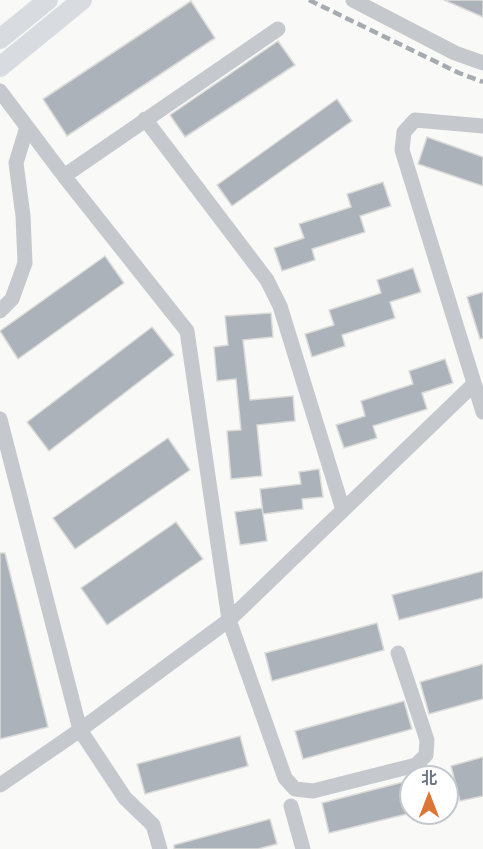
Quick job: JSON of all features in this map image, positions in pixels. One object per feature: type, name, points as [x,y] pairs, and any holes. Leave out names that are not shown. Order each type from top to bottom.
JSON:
[{"type":"main road","points":[[0,39],[48,0]]},
{"type":"main road","points":[[0,67],[82,0]]},
{"type":"street","points":[[353,0],[455,52],[483,63]]},
{"type":"street","points":[[64,176],[278,29]]},
{"type":"street","points":[[0,91],[187,331],[229,620],[285,778],[296,789],[313,791],[416,765],[426,755],[427,740],[398,653]]},
{"type":"street","points":[[145,119],[267,280],[280,306],[343,510]]},
{"type":"street","points":[[483,126],[415,120],[404,132],[402,150],[483,412]]},
{"type":"street","points":[[0,311],[12,298],[25,263],[23,216],[16,163],[27,127]]},
{"type":"street","points":[[0,785],[80,730],[229,620],[474,384]]},
{"type":"street","points":[[0,419],[80,730],[125,798],[153,825],[160,849]]},
{"type":"street","points":[[291,806],[303,849]]},
{"type":"building","points":[[444,0],[483,0],[483,17]]},
{"type":"building","points":[[191,1],[215,38],[67,136],[43,99]]},
{"type":"building","points":[[278,41],[295,65],[185,137],[170,115]]},
{"type":"building","points":[[337,99],[352,121],[232,206],[217,185]]},
{"type":"building","points":[[427,137],[483,157],[483,186],[418,164]]},
{"type":"building","points":[[383,182],[391,206],[360,216],[365,232],[312,249],[315,260],[282,271],[274,248],[304,238],[299,224],[351,207],[347,194]]},
{"type":"building","points":[[105,256],[124,283],[18,359],[0,331]]},
{"type":"building","points":[[413,268],[421,292],[390,302],[395,318],[342,335],[345,346],[312,357],[305,334],[334,325],[329,310],[381,293],[377,280]]},
{"type":"building","points":[[483,292],[483,338],[480,339],[467,297]]},
{"type":"building","points":[[271,313],[273,337],[243,340],[250,400],[293,396],[295,421],[257,425],[262,476],[231,479],[227,431],[241,430],[236,379],[217,381],[214,347],[228,345],[225,316]]},
{"type":"building","points":[[152,327],[174,355],[49,451],[27,422]]},
{"type":"building","points":[[445,359],[453,383],[422,393],[427,409],[373,426],[377,438],[344,448],[336,425],[365,416],[361,401],[413,384],[409,371]]},
{"type":"building","points":[[168,438],[190,470],[75,549],[53,518]]},
{"type":"building","points":[[319,469],[323,497],[302,499],[303,509],[263,514],[260,489],[301,484],[299,472]]},
{"type":"building","points":[[262,508],[267,541],[240,545],[235,512]]},
{"type":"building","points":[[176,522],[203,559],[107,625],[81,588]]},
{"type":"building","points":[[0,553],[5,553],[48,727],[0,739]]},
{"type":"building","points":[[483,571],[483,598],[399,620],[392,595]]},
{"type":"building","points":[[377,623],[384,650],[272,681],[265,653]]},
{"type":"building","points":[[483,664],[483,699],[429,714],[420,682]]},
{"type":"building","points":[[404,701],[412,729],[303,759],[295,731]]},
{"type":"building","points":[[240,736],[248,766],[145,794],[137,764]]},
{"type":"building","points":[[483,757],[483,796],[460,801],[459,765],[455,765]]},
{"type":"building","points":[[399,783],[399,816],[329,833],[322,803]]},
{"type":"building","points":[[270,819],[277,844],[258,849],[174,849],[174,845]]},
{"type":"railway","points":[[309,0],[459,73],[483,82]]}]
